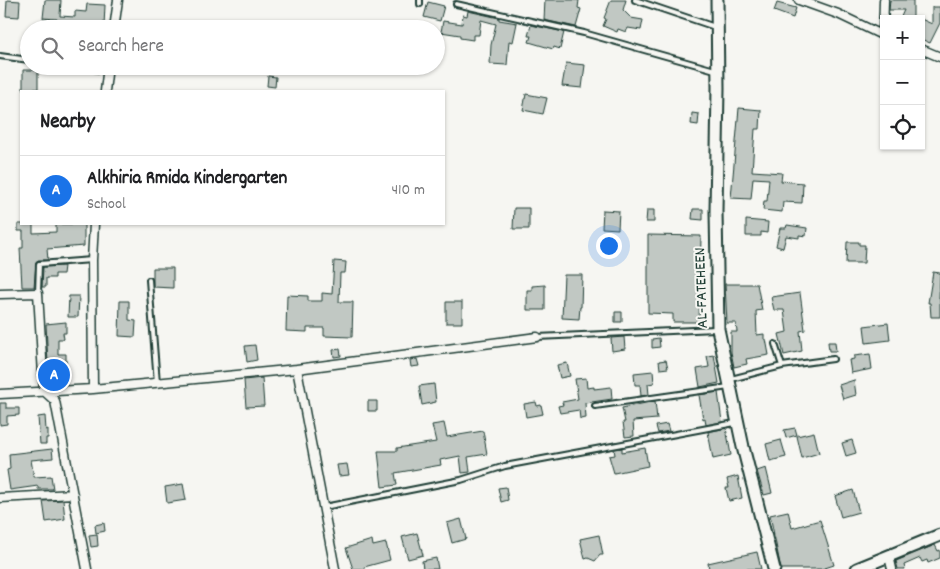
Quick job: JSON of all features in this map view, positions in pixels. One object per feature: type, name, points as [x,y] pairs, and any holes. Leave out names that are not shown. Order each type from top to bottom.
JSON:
[{"type":"street","points":[[115,20],[118,0]]},
{"type":"street","name":"AL-FATEHEEN","points":[[717,0],[716,210],[718,329],[738,423],[774,569]]},
{"type":"street","points":[[798,0],[819,3],[880,34]]},
{"type":"street","points":[[884,0],[884,15]]},
{"type":"street","points":[[925,51],[940,57]]},
{"type":"street","points":[[105,90],[107,75]]},
{"type":"street","points":[[93,389],[92,260],[94,225]]},
{"type":"street","points":[[0,294],[38,293],[44,391],[55,401],[88,569]]},
{"type":"street","points":[[0,394],[93,389],[298,369],[537,337]]},
{"type":"street","points":[[298,369],[335,569]]},
{"type":"street","points":[[0,498],[74,494]]},
{"type":"street","points":[[857,569],[940,535]]},
{"type":"street","points":[[889,556],[892,569]]},
{"type":"lane","points":[[634,0],[717,27]]},
{"type":"lane","points":[[456,4],[584,34],[718,71]]},
{"type":"lane","points":[[0,56],[20,59]]},
{"type":"lane","points":[[38,293],[39,264],[92,260]]},
{"type":"lane","points":[[149,280],[156,383]]},
{"type":"lane","points":[[537,337],[718,329]]},
{"type":"lane","points":[[775,344],[782,366]]},
{"type":"lane","points":[[595,406],[730,383],[782,366],[833,359]]},
{"type":"lane","points":[[324,507],[461,480],[505,466],[738,423]]},
{"type":"building","points":[[7,0],[20,1],[19,17],[6,16]]},
{"type":"building","points":[[45,0],[61,0],[60,16],[75,17],[75,11],[86,12],[87,4],[105,5],[104,20],[57,20],[43,18]]},
{"type":"building","points":[[545,0],[579,0],[578,8],[581,9],[576,27],[544,20]]},
{"type":"building","points":[[611,0],[626,0],[623,10],[631,18],[643,20],[641,30],[628,28],[626,32],[618,29],[617,32],[603,26]]},
{"type":"building","points":[[890,0],[913,0],[913,15],[902,15],[904,10],[889,10]]},
{"type":"building","points":[[428,2],[444,6],[440,20],[424,17]]},
{"type":"building","points":[[777,3],[796,8],[793,18],[774,11]]},
{"type":"building","points":[[932,7],[940,7],[940,23],[930,43],[925,41],[925,21],[932,24]]},
{"type":"building","points":[[468,11],[517,23],[513,42],[509,41],[507,65],[490,64],[491,45],[496,24],[481,20],[479,35],[473,35],[473,40],[460,38],[460,35],[445,33],[445,21],[462,24],[463,15],[467,16]]},
{"type":"building","points":[[531,25],[564,32],[560,49],[554,47],[553,49],[529,42],[531,36],[528,36]]},
{"type":"building","points":[[566,63],[585,65],[582,88],[562,86]]},
{"type":"building","points":[[23,75],[38,75],[38,89],[23,89]]},
{"type":"building","points":[[268,76],[276,77],[275,87],[267,86]]},
{"type":"building","points":[[526,94],[547,98],[543,114],[523,110]]},
{"type":"building","points":[[739,108],[761,110],[760,129],[755,129],[752,171],[782,173],[781,181],[803,183],[802,203],[783,202],[782,212],[763,210],[764,201],[767,201],[769,179],[753,178],[751,199],[731,198]]},
{"type":"building","points":[[692,113],[699,114],[698,125],[691,124]]},
{"type":"building","points":[[514,208],[529,208],[529,229],[513,229]]},
{"type":"building","points":[[693,209],[703,209],[703,220],[692,219]]},
{"type":"building","points":[[603,210],[619,211],[618,229],[602,228]]},
{"type":"building","points":[[647,210],[654,210],[654,222],[646,222]]},
{"type":"building","points":[[746,220],[768,222],[767,233],[761,232],[761,236],[746,236]]},
{"type":"building","points":[[18,224],[33,225],[33,233],[56,232],[56,225],[84,225],[84,246],[47,249],[48,260],[38,260],[36,263],[34,287],[22,287],[20,248],[23,248],[23,231],[18,231]]},
{"type":"building","points":[[787,225],[807,228],[806,236],[799,235],[799,238],[786,236],[783,248],[776,246],[780,228],[786,228]]},
{"type":"building","points":[[648,235],[701,236],[699,322],[673,322],[673,314],[648,313]]},
{"type":"building","points":[[847,242],[859,242],[859,245],[865,245],[864,263],[846,263]]},
{"type":"building","points":[[334,261],[346,262],[345,273],[340,273],[339,302],[353,302],[352,337],[324,336],[324,328],[307,328],[307,332],[286,331],[287,295],[308,296],[308,301],[322,301],[322,293],[332,294]]},
{"type":"building","points":[[64,266],[63,274],[55,274],[55,278],[46,278],[46,287],[42,287],[43,267]]},
{"type":"building","points":[[153,268],[173,268],[173,288],[153,287]]},
{"type":"building","points":[[933,272],[940,273],[940,317],[931,317],[930,303],[928,303]]},
{"type":"building","points":[[564,275],[582,275],[579,319],[562,318]]},
{"type":"building","points":[[725,284],[757,284],[762,310],[756,311],[757,335],[764,334],[769,355],[746,359],[747,364],[734,367],[731,352],[731,332],[737,332],[736,323],[727,323]]},
{"type":"building","points":[[545,285],[545,310],[527,310],[527,290],[532,290],[532,286]]},
{"type":"building","points":[[800,293],[805,330],[800,331],[802,351],[784,355],[779,334],[787,332],[784,310],[774,310],[771,297]]},
{"type":"building","points":[[69,296],[79,296],[78,317],[68,317]]},
{"type":"building","points":[[120,301],[129,301],[129,320],[136,321],[135,337],[119,336]]},
{"type":"building","points":[[446,302],[462,302],[462,323],[446,323]]},
{"type":"building","points":[[615,312],[622,312],[622,322],[615,322]]},
{"type":"building","points":[[66,322],[66,333],[63,333],[64,339],[58,339],[58,354],[66,354],[66,364],[61,364],[62,384],[49,384],[46,324]]},
{"type":"building","points":[[888,323],[890,340],[866,343],[864,326]]},
{"type":"building","points":[[624,337],[625,349],[612,351],[611,338]]},
{"type":"building","points":[[659,338],[660,347],[652,348],[652,339]]},
{"type":"building","points":[[828,342],[835,342],[836,351],[829,351]]},
{"type":"building","points":[[255,345],[257,360],[247,362],[245,346]]},
{"type":"building","points":[[340,349],[341,356],[334,357],[333,350]]},
{"type":"building","points":[[870,354],[872,369],[851,373],[849,360],[854,359],[854,356]]},
{"type":"building","points":[[714,355],[719,383],[700,387],[697,369],[709,367],[707,356]]},
{"type":"building","points":[[417,359],[419,366],[411,367],[410,360]]},
{"type":"building","points":[[666,360],[668,368],[660,369],[659,361]]},
{"type":"building","points":[[567,363],[570,376],[560,378],[557,365]]},
{"type":"building","points":[[653,371],[654,383],[648,384],[649,395],[641,396],[640,385],[635,385],[634,373]]},
{"type":"building","points":[[262,378],[264,406],[246,407],[244,380]]},
{"type":"building","points":[[586,378],[587,388],[611,387],[612,399],[585,403],[586,418],[580,419],[579,410],[560,413],[558,406],[563,405],[562,402],[578,399],[575,379]]},
{"type":"building","points":[[854,380],[856,395],[843,399],[839,385]]},
{"type":"building","points":[[434,384],[436,402],[422,405],[419,386]]},
{"type":"building","points":[[718,392],[722,422],[706,425],[705,418],[703,419],[699,395]]},
{"type":"building","points":[[368,401],[377,401],[377,411],[368,411]]},
{"type":"building","points":[[655,401],[657,419],[633,421],[634,436],[625,437],[623,422],[625,422],[622,408]]},
{"type":"building","points":[[536,402],[537,406],[541,405],[543,414],[526,417],[524,404]]},
{"type":"building","points":[[0,403],[6,403],[6,408],[19,408],[19,415],[7,416],[7,424],[0,425]]},
{"type":"building","points":[[45,416],[48,438],[46,438],[46,444],[40,444],[38,417]]},
{"type":"building","points":[[444,423],[447,437],[483,431],[487,454],[468,457],[470,472],[462,473],[460,456],[440,460],[441,465],[395,473],[397,485],[382,487],[378,451],[397,451],[397,448],[436,442],[432,425]]},
{"type":"building","points":[[667,424],[669,431],[658,433],[656,426]]},
{"type":"building","points":[[726,428],[731,455],[713,459],[708,432]]},
{"type":"building","points":[[795,428],[797,435],[786,438],[784,430]]},
{"type":"building","points":[[814,432],[819,453],[802,458],[797,436]]},
{"type":"building","points":[[781,440],[786,457],[770,461],[766,444]]},
{"type":"building","points":[[852,440],[856,453],[846,456],[842,443]]},
{"type":"building","points":[[622,448],[622,452],[645,448],[648,466],[614,473],[609,456],[615,455],[614,449]]},
{"type":"building","points":[[52,449],[53,458],[31,460],[34,477],[51,476],[53,489],[38,489],[38,486],[10,490],[7,470],[10,469],[9,454]]},
{"type":"building","points":[[347,464],[349,475],[339,476],[337,465]]},
{"type":"building","points":[[766,468],[772,493],[764,495],[757,471]]},
{"type":"building","points":[[738,476],[742,498],[729,501],[726,488],[729,488],[727,479]]},
{"type":"building","points":[[183,484],[186,500],[167,503],[165,487]]},
{"type":"building","points":[[506,487],[508,500],[501,502],[498,488]]},
{"type":"building","points":[[853,490],[859,512],[841,517],[835,496]]},
{"type":"building","points":[[63,500],[65,519],[46,522],[43,501]]},
{"type":"building","points":[[788,511],[792,528],[820,520],[834,565],[822,569],[781,569],[770,515]]},
{"type":"building","points":[[461,519],[466,539],[452,543],[447,523]]},
{"type":"building","points":[[104,523],[105,531],[96,533],[95,525]]},
{"type":"building","points":[[417,533],[423,555],[408,559],[402,537]]},
{"type":"building","points":[[97,534],[98,546],[91,547],[89,535]]},
{"type":"building","points":[[599,535],[603,555],[600,555],[595,561],[588,558],[585,559],[580,539]]},
{"type":"building","points":[[372,540],[373,546],[386,543],[390,560],[364,567],[364,569],[353,569],[346,548]]},
{"type":"building","points":[[935,545],[938,551],[940,550],[940,558],[928,563],[927,560],[922,562],[920,558],[904,565],[905,569],[898,569],[896,561]]},
{"type":"building","points":[[757,552],[761,569],[709,569],[708,563]]},
{"type":"building","points":[[436,558],[438,569],[423,569],[422,561]]},
{"type":"place","name":"Alkhiria Rmida Kindergarten","points":[[54,375]]}]
